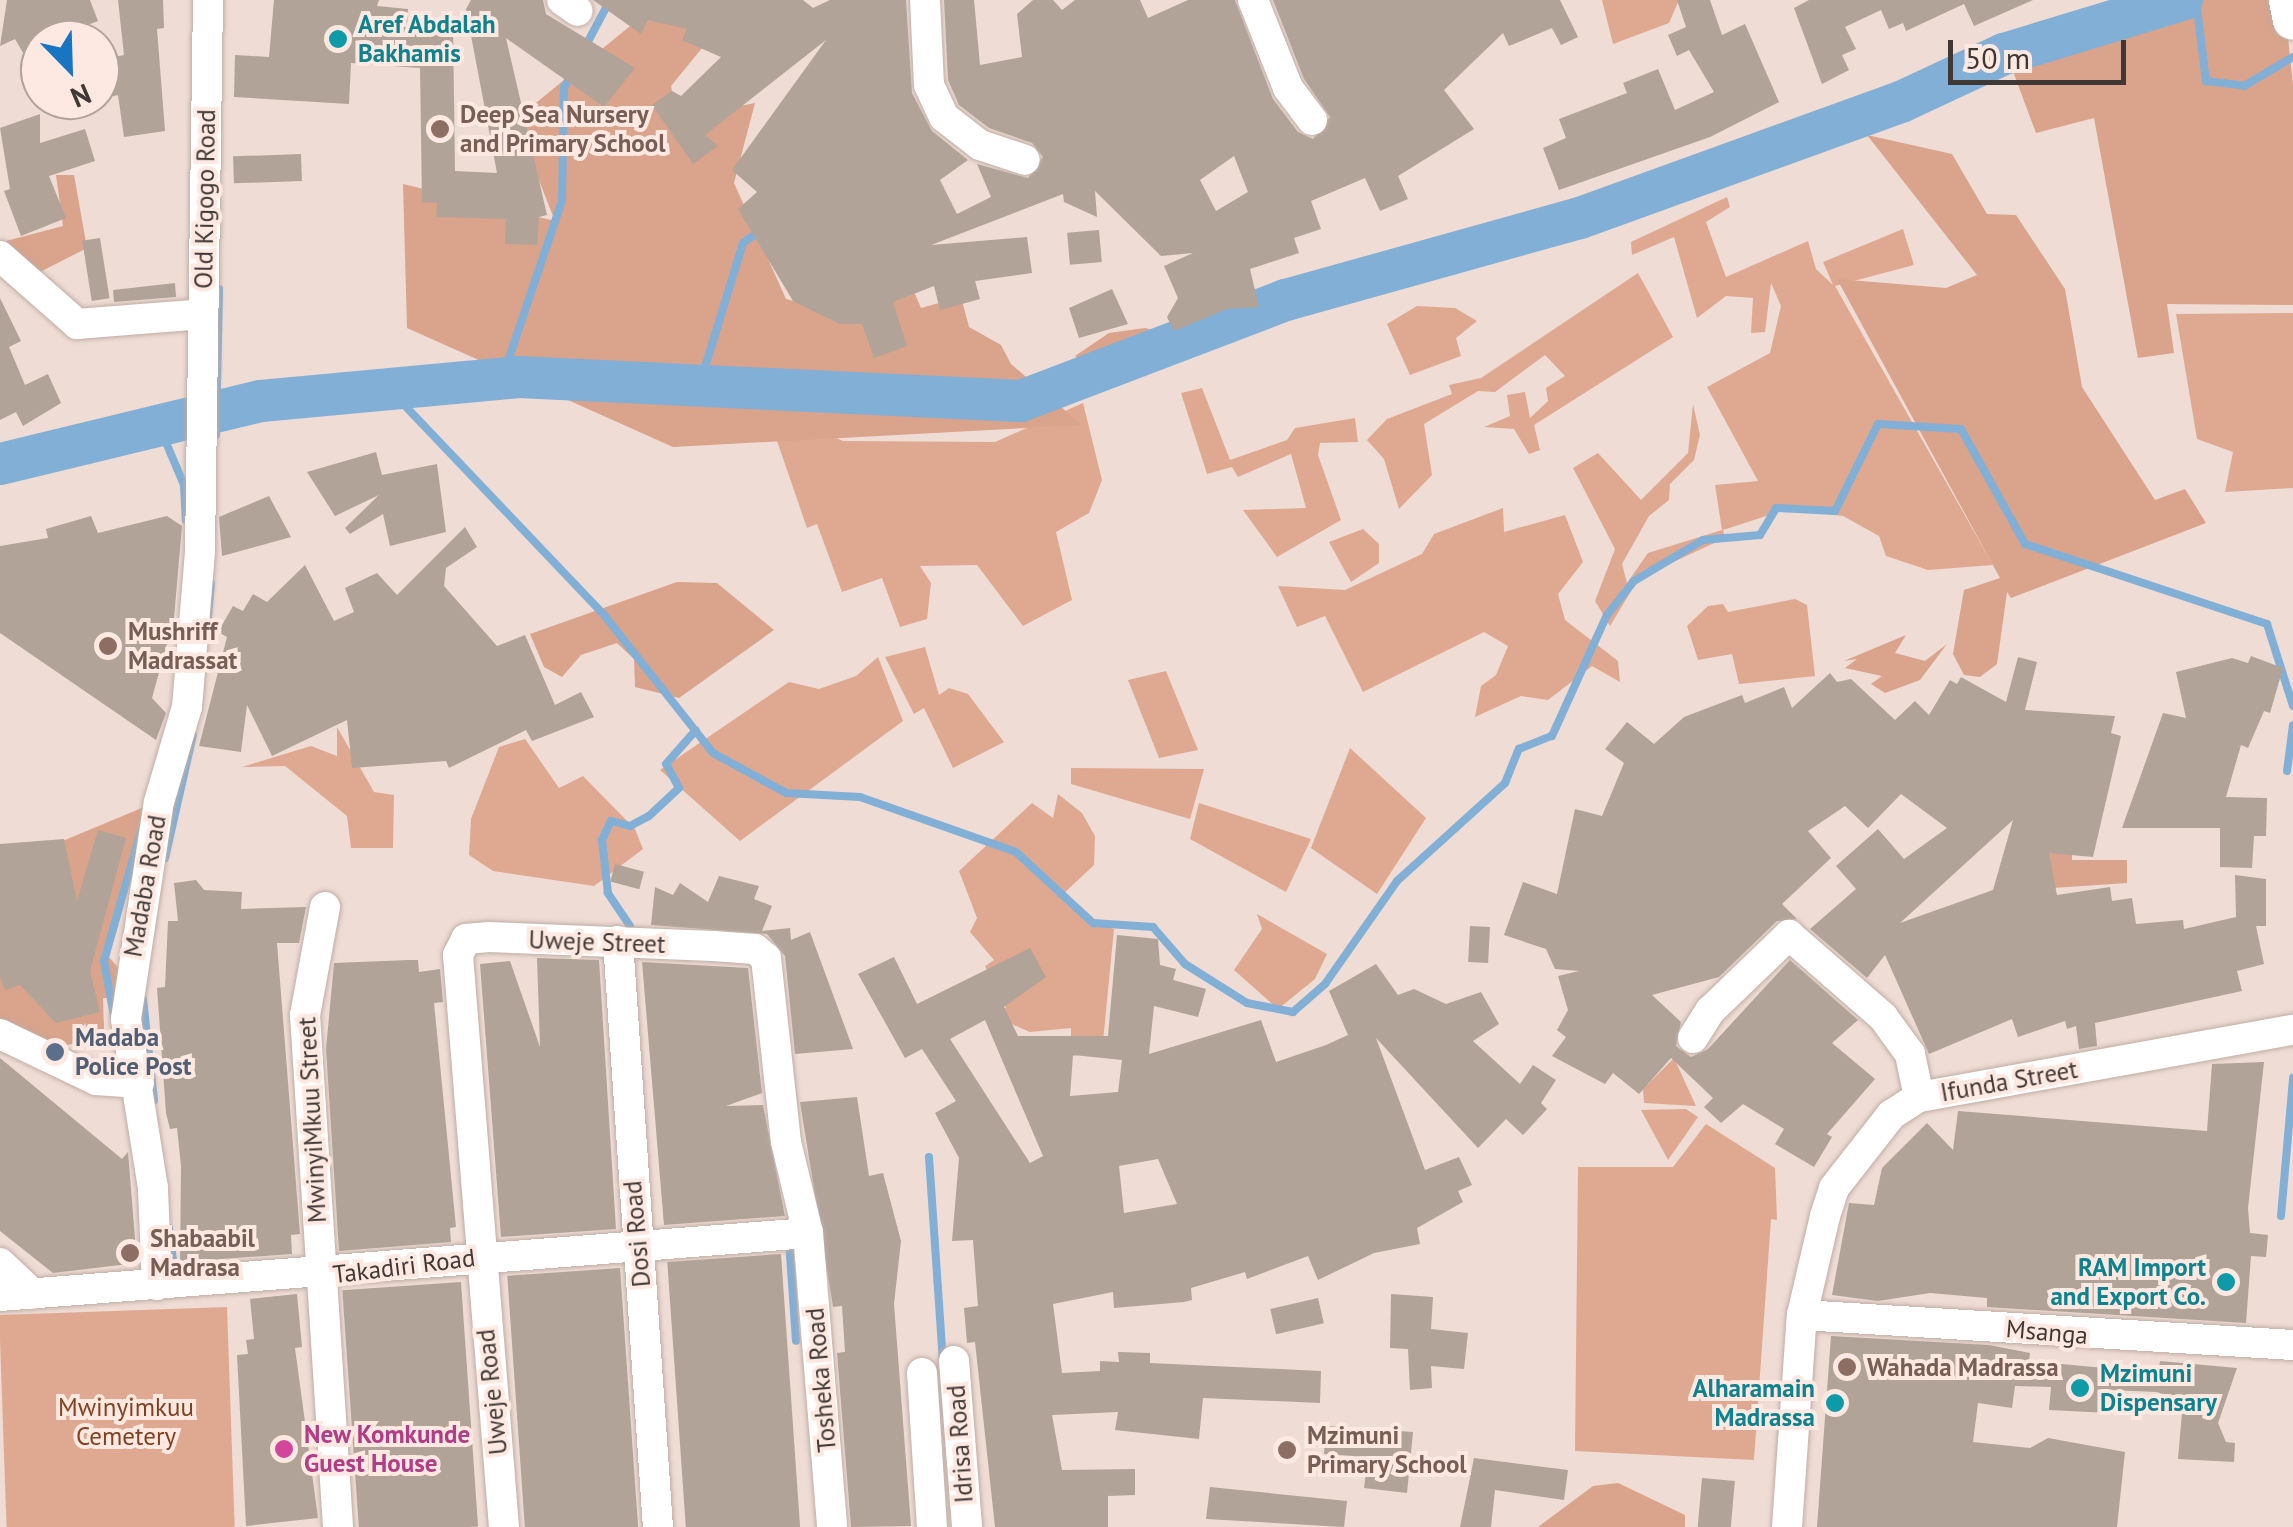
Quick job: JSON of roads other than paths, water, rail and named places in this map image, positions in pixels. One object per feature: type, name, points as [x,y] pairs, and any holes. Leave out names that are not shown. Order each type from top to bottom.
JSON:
[{"type":"main road","points":[[2290,0],[2293,20]]},
{"type":"street","name":"Old Kigogo Road","points":[[203,488],[200,398],[208,0]]},
{"type":"street","points":[[925,0],[930,85],[944,117],[980,146],[1024,160]]},
{"type":"street","points":[[1254,0],[1288,88],[1312,120]]},
{"type":"street","points":[[0,256],[76,324],[202,314]]},
{"type":"street","name":"Madaba Road","points":[[157,1285],[139,1083],[126,1019],[134,935],[186,707],[203,488]]},
{"type":"street","name":"MwinyiMkuu Street","points":[[325,907],[305,1015],[338,1527]]},
{"type":"street","points":[[1693,1038],[1710,1011],[1788,935],[1883,1017],[1910,1054],[1919,1098]]},
{"type":"street","name":"Uweje Street","points":[[478,1257],[458,955],[466,939],[618,941],[754,949],[766,958],[786,1142],[808,1233]]},
{"type":"street","name":"Dosi Road","points":[[618,941],[624,1111],[640,1245],[658,1527]]},
{"type":"street","name":"Ifunda Street","points":[[1787,1527],[1802,1315],[1834,1188],[1873,1133],[1919,1098],[2293,1030]]},
{"type":"street","points":[[0,1034],[96,1080],[139,1083]]},
{"type":"street","name":"Takadiri Road","points":[[0,1296],[321,1276],[478,1257],[808,1233]]},
{"type":"street","name":"Tosheka Road","points":[[808,1233],[832,1527]]},
{"type":"street","name":"Uweje Road","points":[[478,1257],[504,1527]]},
{"type":"street","points":[[0,1263],[33,1294]]},
{"type":"street","name":"Msanga","points":[[1802,1315],[2293,1345]]},
{"type":"street","name":"Idrisa Road","points":[[954,1360],[966,1527]]},
{"type":"street","points":[[922,1373],[932,1527]]},
{"type":"street","points":[[929,1474],[962,1473]]},
{"type":"waterway","points":[[584,49],[610,0]]},
{"type":"waterway","points":[[0,464],[261,401],[519,377],[1021,401],[1286,300],[1580,218],[1901,102],[2004,54],[2182,0]]},
{"type":"waterway","points":[[2196,0],[2206,81],[2244,86],[2293,57]]},
{"type":"waterway","points":[[502,379],[562,201],[564,88],[571,75]]},
{"type":"waterway","points":[[699,387],[743,243],[761,230]]},
{"type":"waterway","points":[[216,435],[219,289]]},
{"type":"waterway","points":[[389,389],[604,615],[713,753],[786,793],[860,797],[1016,852],[1093,923],[1153,927],[1185,964],[1247,1003],[1293,1012],[1325,984],[1397,881],[1505,783],[1519,749],[1552,736],[1607,615],[1634,581],[1703,540],[1760,535],[1776,508],[1835,511],[1878,424],[1961,429],[2025,544],[2267,624],[2293,706]]},
{"type":"waterway","points":[[159,426],[184,485],[186,520]]},
{"type":"waterway","points":[[207,628],[211,583]]},
{"type":"waterway","points":[[2287,771],[2293,725]]},
{"type":"waterway","points":[[630,926],[608,893],[602,840],[611,821],[630,826],[649,816],[679,788],[666,764],[696,730]]},
{"type":"waterway","points":[[165,858],[193,735]]},
{"type":"waterway","points":[[114,1016],[104,961],[141,831]]},
{"type":"waterway","points":[[143,999],[154,1100]]},
{"type":"waterway","points":[[2281,1216],[2293,1078]]},
{"type":"waterway","points":[[929,1157],[943,1362]]},
{"type":"waterway","points":[[169,1228],[173,1260]]},
{"type":"waterway","points":[[789,1241],[796,1341]]},
{"type":"place","name":"Aref Abdalah Bakhamis","points":[[338,39]]},
{"type":"place","name":"Deep Sea Nursery and Primary School","points":[[440,129]]},
{"type":"place","name":"Mushriff Madrassat","points":[[108,646]]},
{"type":"place","name":"Madaba Police Post","points":[[55,1052]]},
{"type":"place","name":"Shabaabil Madrasa","points":[[130,1253]]},
{"type":"place","name":"RAM Import and Export Co.","points":[[2226,1282]]},
{"type":"place","name":"Wahada Madrassa","points":[[1847,1367]]},
{"type":"place","name":"Mzimuni Dispensary","points":[[2080,1388]]},
{"type":"place","name":"Alharamain Madrassa","points":[[1835,1403]]},
{"type":"place","name":"New Komkunde Guest House","points":[[284,1449]]},
{"type":"place","name":"Mzimuni Primary School","points":[[1287,1450]]},
{"type":"park label","name":"Mwinyimkuu Cemetery","points":[[126,1422]]}]
